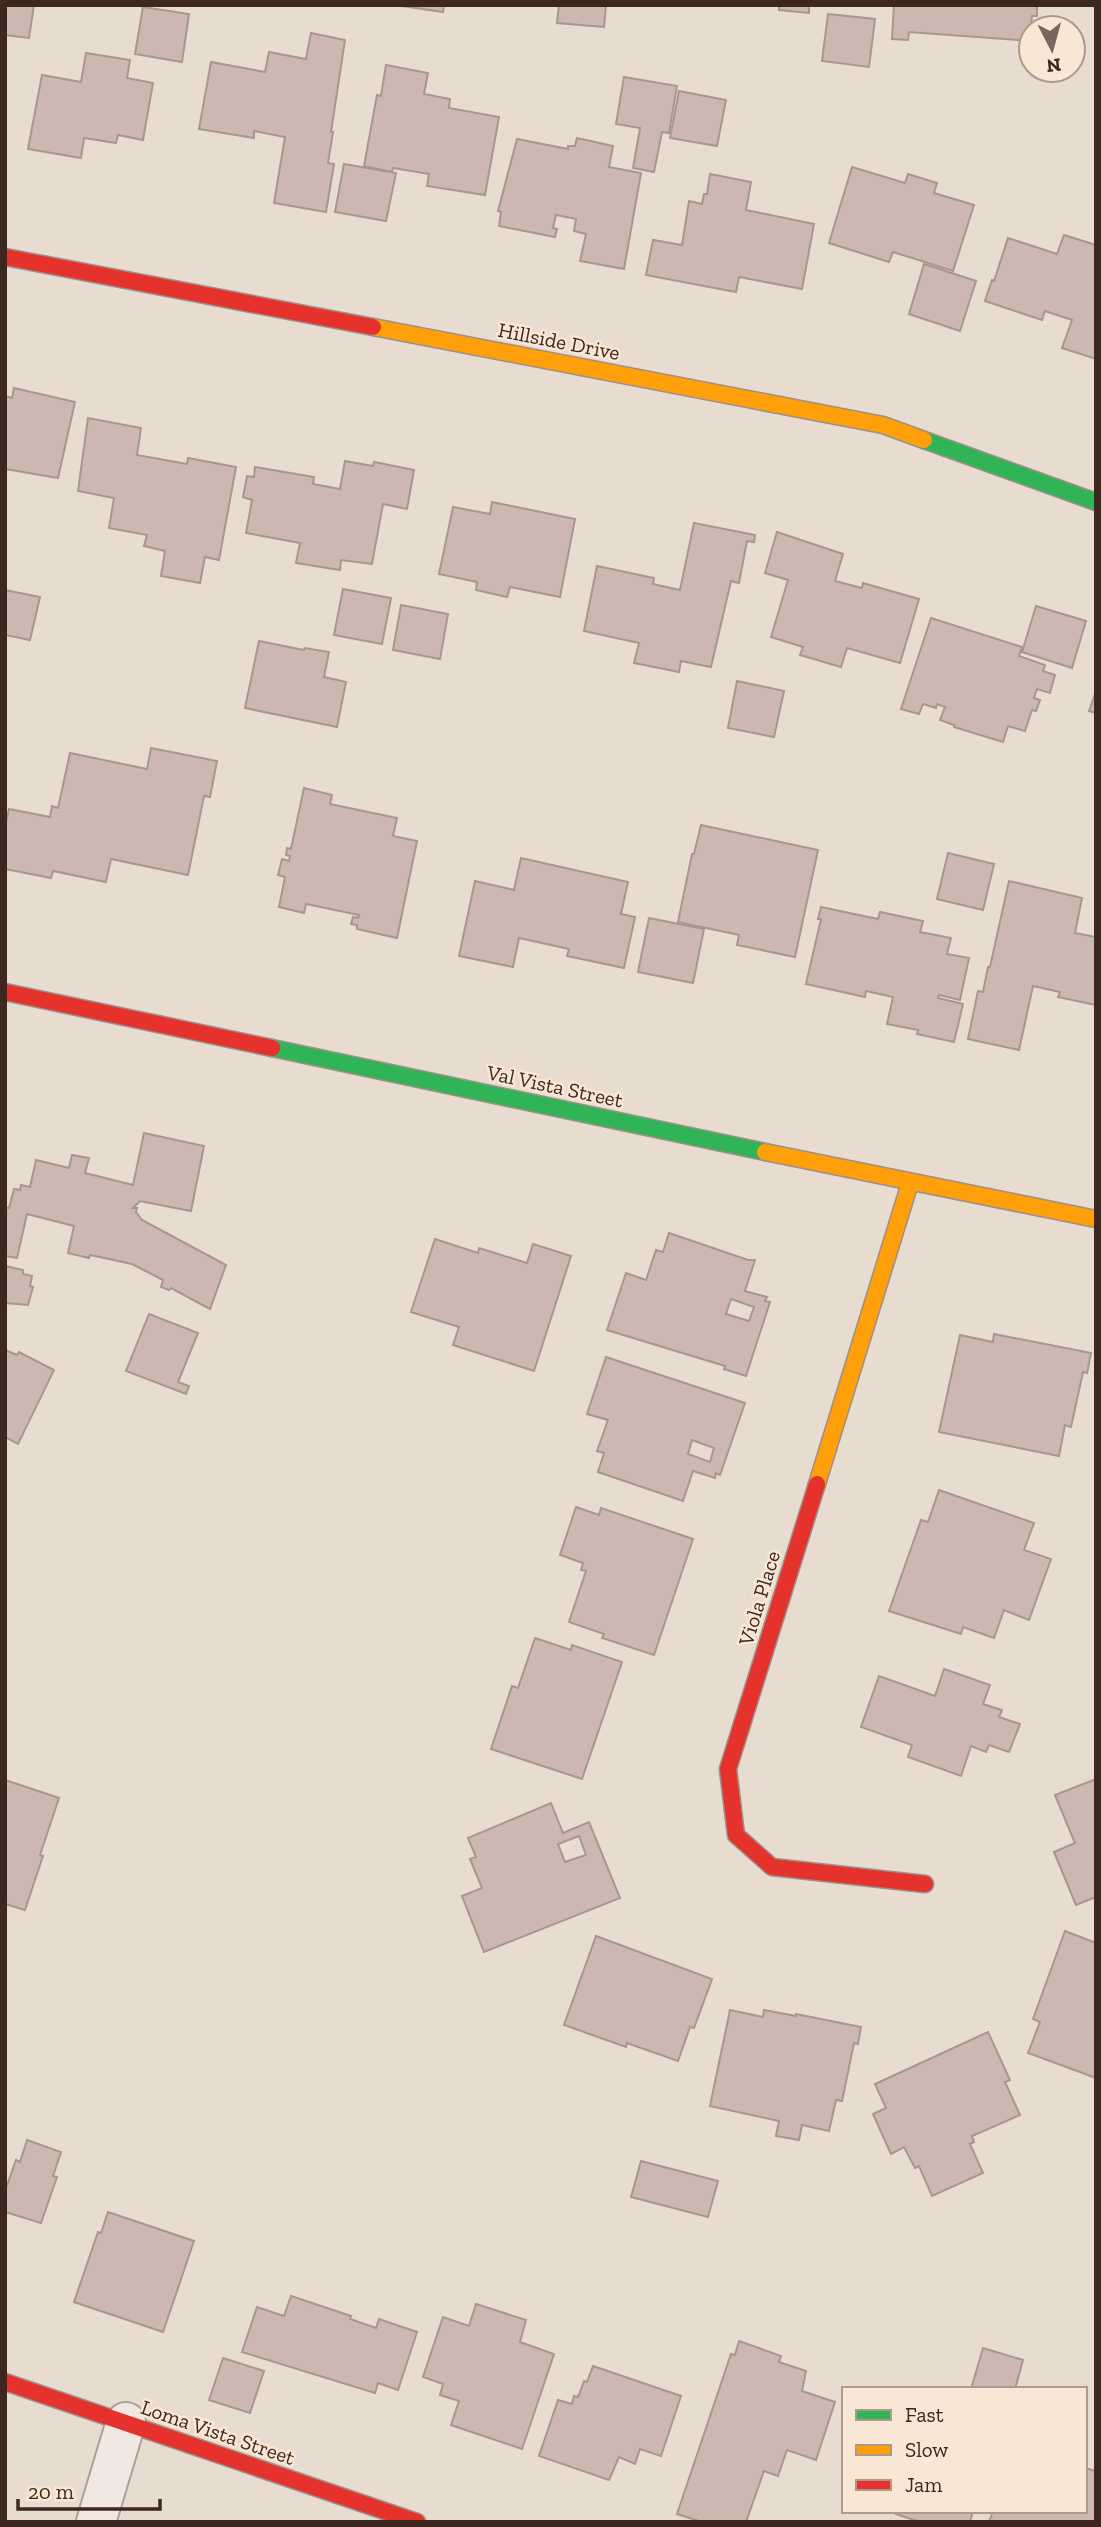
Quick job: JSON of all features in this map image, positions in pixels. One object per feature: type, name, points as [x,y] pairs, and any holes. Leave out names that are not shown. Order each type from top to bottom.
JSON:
[{"type":"street","name":"Hillside Drive","points":[[5,257],[884,425],[1096,502]]},
{"type":"street","name":"Val Vista Street","points":[[5,992],[910,1183],[1096,1219]]},
{"type":"street","name":"Viola Place","points":[[910,1183],[728,1769],[736,1835],[772,1867],[925,1884]]},
{"type":"street","name":"Loma Vista Street","points":[[5,2382],[418,2522]]},
{"type":"street","points":[[96,2522],[126,2423]]},
{"type":"building","points":[[5,5],[34,5],[29,38],[5,35]]},
{"type":"building","points":[[395,5],[444,5],[443,12]]},
{"type":"building","points":[[559,5],[606,5],[604,27],[557,23]]},
{"type":"building","points":[[779,5],[809,5],[809,13],[779,10]]},
{"type":"building","points":[[894,5],[1037,5],[1037,14],[1017,14],[1017,40],[909,32],[908,40],[892,39]]},
{"type":"building","points":[[143,7],[189,14],[182,62],[135,54]]},
{"type":"building","points":[[828,14],[875,19],[869,67],[822,61]]},
{"type":"building","points":[[311,33],[345,40],[331,132],[328,163],[334,164],[326,212],[274,203],[285,137],[254,131],[254,138],[199,129],[211,62],[265,72],[269,52],[306,59]]},
{"type":"building","points":[[86,53],[130,60],[127,78],[153,83],[143,140],[118,135],[116,143],[84,138],[81,158],[28,149],[42,75],[81,82]]},
{"type":"building","points":[[386,65],[428,73],[424,94],[450,99],[449,108],[499,117],[485,195],[427,186],[429,174],[393,168],[392,172],[364,166],[377,95],[381,96]]},
{"type":"building","points":[[624,77],[677,86],[669,133],[662,132],[654,172],[633,168],[640,128],[616,124]]},
{"type":"building","points":[[679,91],[726,100],[717,146],[670,138]]},
{"type":"building","points":[[577,138],[613,146],[609,167],[641,173],[624,269],[580,261],[586,234],[574,231],[576,219],[556,215],[553,228],[557,229],[555,237],[499,226],[501,212],[498,211],[517,139],[568,149],[568,146],[575,146]]},
{"type":"building","points":[[344,164],[396,173],[386,221],[335,212]]},
{"type":"building","points":[[852,167],[905,183],[908,174],[937,183],[934,193],[974,205],[953,271],[893,252],[889,262],[829,243]]},
{"type":"building","points":[[710,174],[751,182],[746,210],[814,224],[802,289],[739,277],[736,292],[646,275],[653,240],[682,245],[689,201],[702,204],[704,194],[707,194]]},
{"type":"building","points":[[1064,235],[1096,245],[1096,359],[1062,348],[1072,320],[1045,311],[1042,320],[985,301],[1008,238],[1057,254]]},
{"type":"building","points":[[924,264],[976,281],[960,331],[909,314]]},
{"type":"building","points":[[14,388],[75,402],[58,478],[5,469],[5,396],[12,398]]},
{"type":"building","points":[[88,418],[141,428],[137,455],[187,464],[188,458],[236,467],[219,560],[205,557],[200,583],[161,576],[165,551],[144,546],[147,535],[109,528],[114,498],[78,491]]},
{"type":"building","points":[[345,461],[373,466],[374,462],[414,470],[407,509],[383,504],[372,564],[341,560],[340,570],[296,563],[300,543],[246,533],[252,500],[243,497],[247,476],[254,477],[255,467],[314,477],[313,484],[340,489]]},
{"type":"building","points":[[492,502],[575,519],[560,597],[510,587],[507,597],[476,590],[477,582],[439,574],[453,507],[490,514]]},
{"type":"building","points":[[694,523],[755,535],[754,542],[747,541],[739,583],[731,581],[711,667],[681,661],[679,672],[634,663],[639,643],[584,631],[597,566],[654,578],[653,584],[680,590]]},
{"type":"building","points":[[777,532],[843,554],[835,581],[862,588],[863,583],[919,599],[900,663],[847,648],[841,667],[800,655],[803,647],[771,637],[788,580],[765,573]]},
{"type":"building","points":[[343,589],[391,598],[382,644],[334,635]]},
{"type":"building","points":[[5,590],[40,597],[30,640],[5,635]]},
{"type":"building","points":[[401,605],[448,614],[440,659],[393,650]]},
{"type":"building","points":[[1036,606],[1086,621],[1072,668],[1022,652]]},
{"type":"building","points":[[931,618],[1022,647],[1019,656],[1045,665],[1043,671],[1055,675],[1050,693],[1037,689],[1034,698],[1040,700],[1036,711],[1032,710],[1025,731],[1008,726],[1003,742],[940,720],[945,707],[937,704],[936,708],[923,704],[919,714],[901,709]]},
{"type":"building","points":[[259,641],[329,652],[324,677],[346,682],[337,727],[245,708]]},
{"type":"building","points":[[737,681],[784,691],[774,737],[728,728]]},
{"type":"building","points":[[1096,691],[1096,713],[1089,711]]},
{"type":"building","points":[[151,748],[217,761],[210,797],[204,796],[188,875],[111,859],[106,882],[53,871],[51,878],[5,869],[5,826],[9,809],[50,817],[52,806],[58,808],[70,753],[147,769]]},
{"type":"building","points":[[304,788],[332,795],[330,804],[397,818],[393,836],[417,841],[397,938],[357,929],[357,925],[351,924],[353,917],[358,918],[359,915],[306,904],[304,913],[279,907],[285,877],[278,875],[282,859],[289,861],[287,848],[291,849]]},
{"type":"building","points":[[701,825],[818,850],[795,957],[737,945],[739,935],[678,922]]},
{"type":"building","points":[[948,853],[994,864],[983,910],[937,899]]},
{"type":"building","points":[[521,858],[628,882],[621,914],[635,917],[624,968],[567,956],[569,949],[519,938],[513,967],[459,956],[475,881],[514,890]]},
{"type":"building","points":[[1009,881],[1082,898],[1075,933],[1096,937],[1096,1005],[1058,997],[1060,992],[1033,986],[1019,1050],[968,1039],[978,991],[983,992],[990,967]]},
{"type":"building","points":[[821,907],[878,919],[880,912],[923,921],[920,932],[951,938],[947,954],[969,958],[960,1000],[939,995],[938,998],[963,1004],[954,1042],[917,1034],[918,1030],[887,1024],[893,997],[866,991],[865,997],[806,984],[821,919],[818,919]]},
{"type":"building","points":[[649,918],[704,929],[693,983],[638,972]]},
{"type":"building","points":[[144,1133],[204,1146],[191,1211],[140,1201],[133,1208],[137,1208],[136,1212],[142,1220],[226,1265],[210,1309],[171,1288],[169,1290],[161,1287],[163,1280],[132,1264],[68,1253],[74,1226],[27,1214],[17,1258],[5,1256],[5,1207],[9,1208],[14,1189],[20,1190],[21,1185],[30,1187],[36,1160],[69,1168],[72,1155],[89,1158],[85,1173],[133,1185]]},
{"type":"building","points":[[669,1233],[755,1260],[745,1291],[767,1297],[765,1301],[770,1302],[746,1376],[724,1369],[725,1366],[607,1330],[626,1273],[646,1280],[656,1250],[663,1252]],"holes":[[[731,1299],[754,1307],[749,1321],[726,1314]]]},
{"type":"building","points":[[435,1239],[478,1253],[479,1248],[527,1263],[533,1244],[571,1256],[534,1371],[453,1345],[459,1327],[411,1312]]},
{"type":"building","points":[[5,1266],[23,1270],[23,1274],[32,1276],[30,1286],[33,1287],[28,1305],[5,1303]]},
{"type":"building","points":[[149,1314],[198,1333],[178,1382],[189,1386],[186,1394],[126,1371]]},
{"type":"building","points":[[994,1334],[1091,1353],[1087,1373],[1083,1372],[1071,1427],[1065,1425],[1059,1456],[939,1432],[960,1335],[993,1342]]},
{"type":"building","points":[[5,1350],[17,1355],[19,1352],[54,1370],[18,1444],[5,1437]]},
{"type":"building","points":[[606,1357],[745,1403],[720,1475],[716,1473],[715,1478],[693,1471],[683,1501],[598,1472],[604,1453],[597,1451],[608,1420],[587,1414]],"holes":[[[692,1440],[714,1448],[710,1462],[688,1454]]]},
{"type":"building","points":[[939,1490],[1034,1523],[1024,1550],[1051,1559],[1029,1620],[1004,1610],[994,1638],[963,1627],[961,1634],[889,1611],[921,1520],[928,1522]]},
{"type":"building","points":[[576,1507],[599,1515],[601,1508],[693,1539],[654,1655],[602,1638],[604,1634],[569,1622],[586,1571],[581,1570],[583,1563],[560,1555]]},
{"type":"building","points":[[535,1638],[571,1650],[572,1645],[622,1662],[582,1779],[491,1749],[512,1686],[518,1688]]},
{"type":"building","points":[[944,1669],[990,1685],[983,1704],[1002,1710],[999,1717],[1020,1724],[1009,1752],[989,1745],[986,1752],[971,1746],[961,1776],[908,1757],[912,1745],[861,1727],[879,1676],[935,1696]]},
{"type":"building","points":[[1096,1779],[1096,1897],[1076,1905],[1054,1852],[1075,1843],[1055,1795]]},
{"type":"building","points":[[5,1780],[59,1798],[25,1910],[5,1904]]},
{"type":"building","points":[[551,1803],[563,1833],[589,1822],[620,1898],[484,1952],[462,1896],[482,1888],[470,1859],[476,1857],[468,1838]],"holes":[[[579,1836],[586,1855],[565,1862],[558,1844]]]},
{"type":"building","points":[[1065,1931],[1096,1943],[1096,2078],[1028,2053],[1040,2022],[1033,2019]]},
{"type":"building","points":[[596,1936],[712,1979],[694,2028],[690,2027],[678,2061],[627,2043],[626,2047],[564,2025]]},
{"type":"building","points":[[730,2010],[763,2017],[764,2010],[796,2014],[861,2027],[858,2044],[854,2043],[842,2101],[836,2100],[829,2131],[802,2125],[799,2140],[776,2136],[779,2121],[710,2106]]},
{"type":"building","points":[[988,2032],[1010,2080],[1005,2082],[1020,2115],[972,2136],[974,2142],[970,2144],[983,2173],[932,2196],[919,2166],[915,2168],[904,2147],[891,2154],[873,2114],[886,2108],[875,2084]]},
{"type":"building","points":[[27,2140],[61,2152],[53,2176],[57,2177],[41,2223],[5,2212],[5,2191],[16,2160],[20,2162]]},
{"type":"building","points":[[641,2161],[718,2181],[708,2217],[631,2197]]},
{"type":"building","points":[[108,2212],[194,2241],[163,2332],[74,2302],[98,2232],[101,2233]]},
{"type":"building","points":[[291,2296],[351,2316],[350,2319],[376,2328],[379,2319],[417,2332],[398,2390],[378,2383],[375,2393],[242,2352],[257,2307],[284,2316]]},
{"type":"building","points":[[476,2304],[526,2320],[520,2342],[554,2354],[522,2449],[451,2425],[459,2401],[440,2395],[443,2384],[423,2377],[443,2317],[469,2326]]},
{"type":"building","points":[[739,2341],[781,2356],[779,2362],[806,2371],[802,2391],[835,2402],[816,2460],[787,2450],[778,2476],[764,2471],[746,2522],[702,2522],[677,2514],[731,2354],[735,2355]]},
{"type":"building","points":[[983,2348],[1023,2360],[1016,2387],[972,2387]]},
{"type":"building","points":[[223,2358],[264,2371],[250,2413],[209,2400]]},
{"type":"building","points":[[593,2366],[681,2396],[661,2456],[640,2449],[635,2464],[619,2457],[609,2480],[539,2456],[558,2400],[572,2404],[584,2381],[587,2382]]},
{"type":"building","points":[[1087,2469],[1096,2471],[1096,2522],[989,2522],[992,2513],[1087,2513]]},
{"type":"building","points":[[972,2513],[970,2522],[920,2522],[896,2514]]},
{"type":"traffic: fast","points":[[924,440],[1096,502]]},
{"type":"traffic: fast","points":[[272,1048],[765,1152]]},
{"type":"traffic: slow","points":[[373,327],[883,425],[924,440]]},
{"type":"traffic: slow","points":[[765,1152],[1096,1219]]},
{"type":"traffic: slow","points":[[817,1484],[910,1183]]},
{"type":"traffic: jam","points":[[5,257],[373,327]]},
{"type":"traffic: jam","points":[[5,992],[272,1048]]},
{"type":"traffic: jam","points":[[817,1484],[728,1769],[736,1835],[772,1867],[925,1884]]},
{"type":"traffic: jam","points":[[5,2382],[417,2522]]}]
